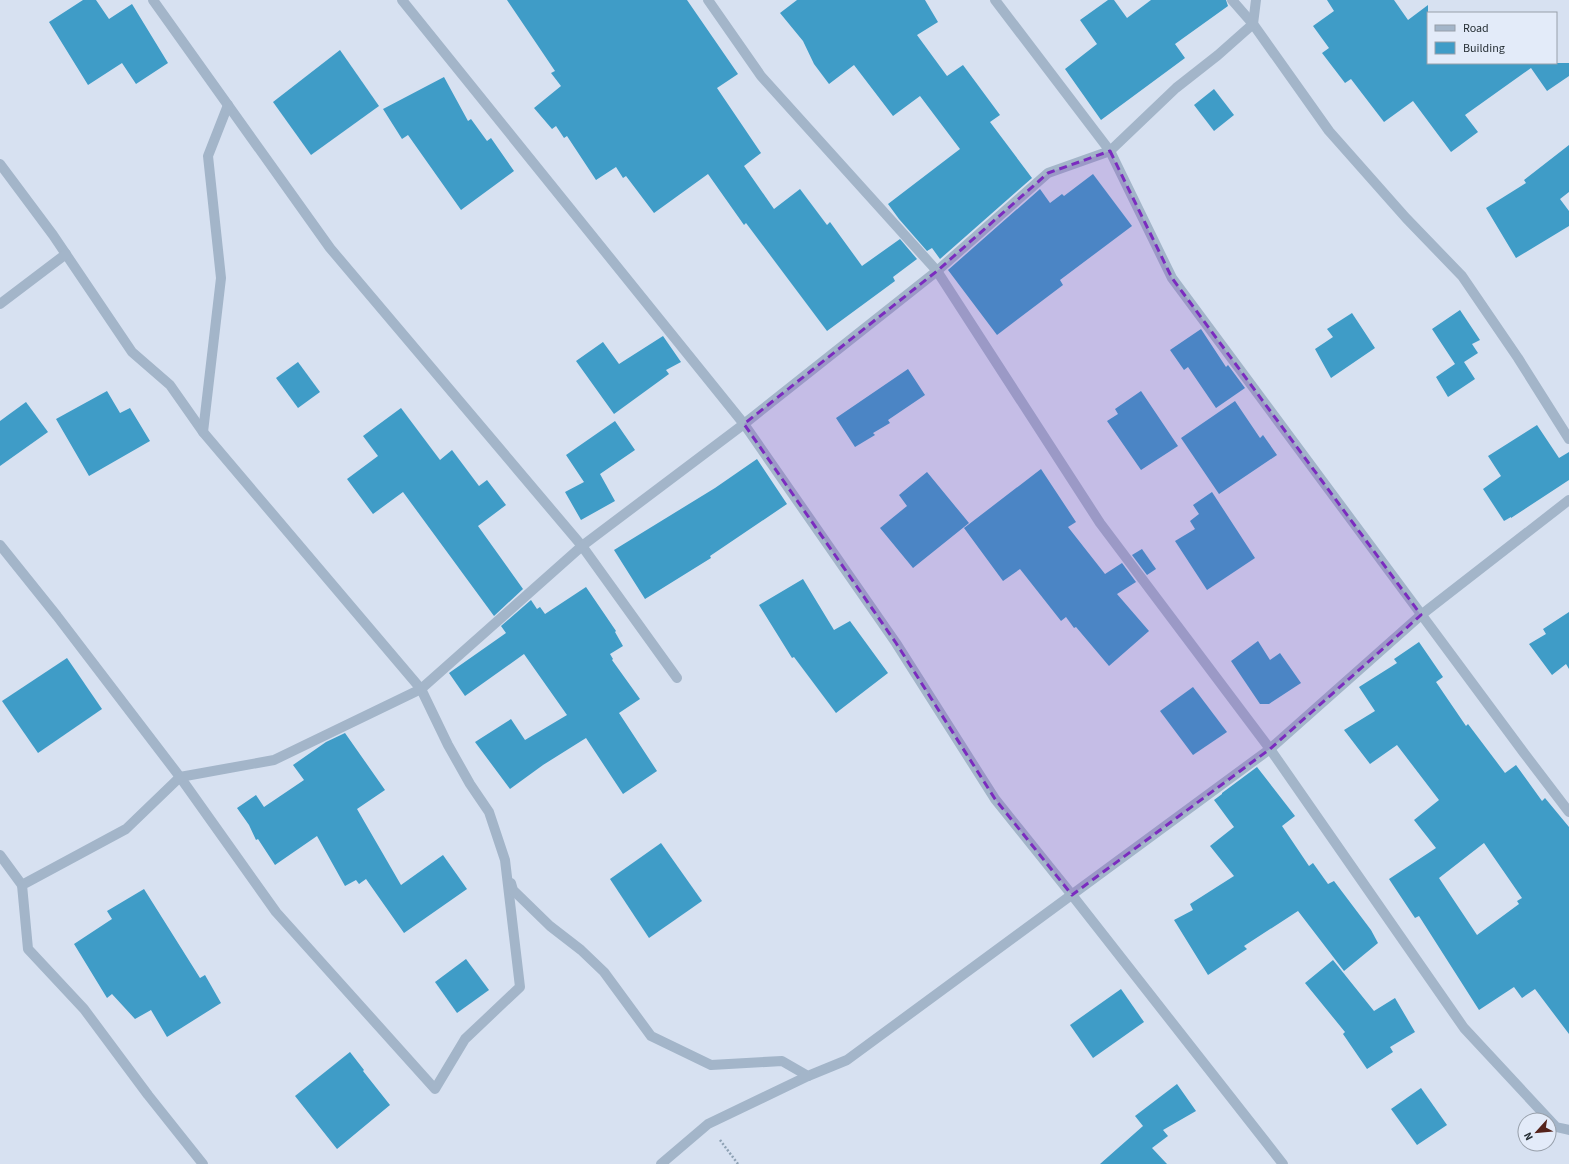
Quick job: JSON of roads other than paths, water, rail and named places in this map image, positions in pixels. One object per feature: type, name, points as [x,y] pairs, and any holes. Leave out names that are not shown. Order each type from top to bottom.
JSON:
[{"type":"street","points":[[153,0],[330,248],[582,546],[677,678]]},
{"type":"street","points":[[402,0],[744,424],[896,643],[995,799],[1072,894],[1283,1164]]},
{"type":"street","points":[[708,0],[761,76],[937,271],[1100,523],[1270,749],[1464,1028],[1556,1127],[1569,1130]]},
{"type":"street","points":[[995,0],[1110,152],[1172,278],[1421,615],[1569,812]]},
{"type":"street","points":[[1232,0],[1253,24],[1329,131],[1406,218],[1462,276],[1518,358],[1569,439]]},
{"type":"street","points":[[22,886],[126,829],[180,777],[274,760],[421,689],[582,546],[744,424],[937,271],[1048,173],[1110,152],[1176,88],[1218,56],[1253,24],[1256,0]]},
{"type":"street","points":[[203,432],[221,278],[208,156],[228,105]]},
{"type":"street","points":[[0,164],[53,235],[132,352],[170,385],[203,432],[421,689],[455,758],[470,784],[490,812],[513,890],[550,926],[581,950],[604,972],[651,1036],[711,1065],[782,1061],[808,1076]]},
{"type":"street","points":[[0,304],[66,254]]},
{"type":"street","points":[[661,1164],[708,1124],[808,1076],[847,1060],[1270,749],[1421,615],[1569,500]]},
{"type":"street","points":[[0,545],[57,616],[180,777],[276,912],[435,1089],[465,1040],[520,987],[505,860]]},
{"type":"street","points":[[0,855],[22,886],[28,949],[84,1009],[203,1164]]}]
